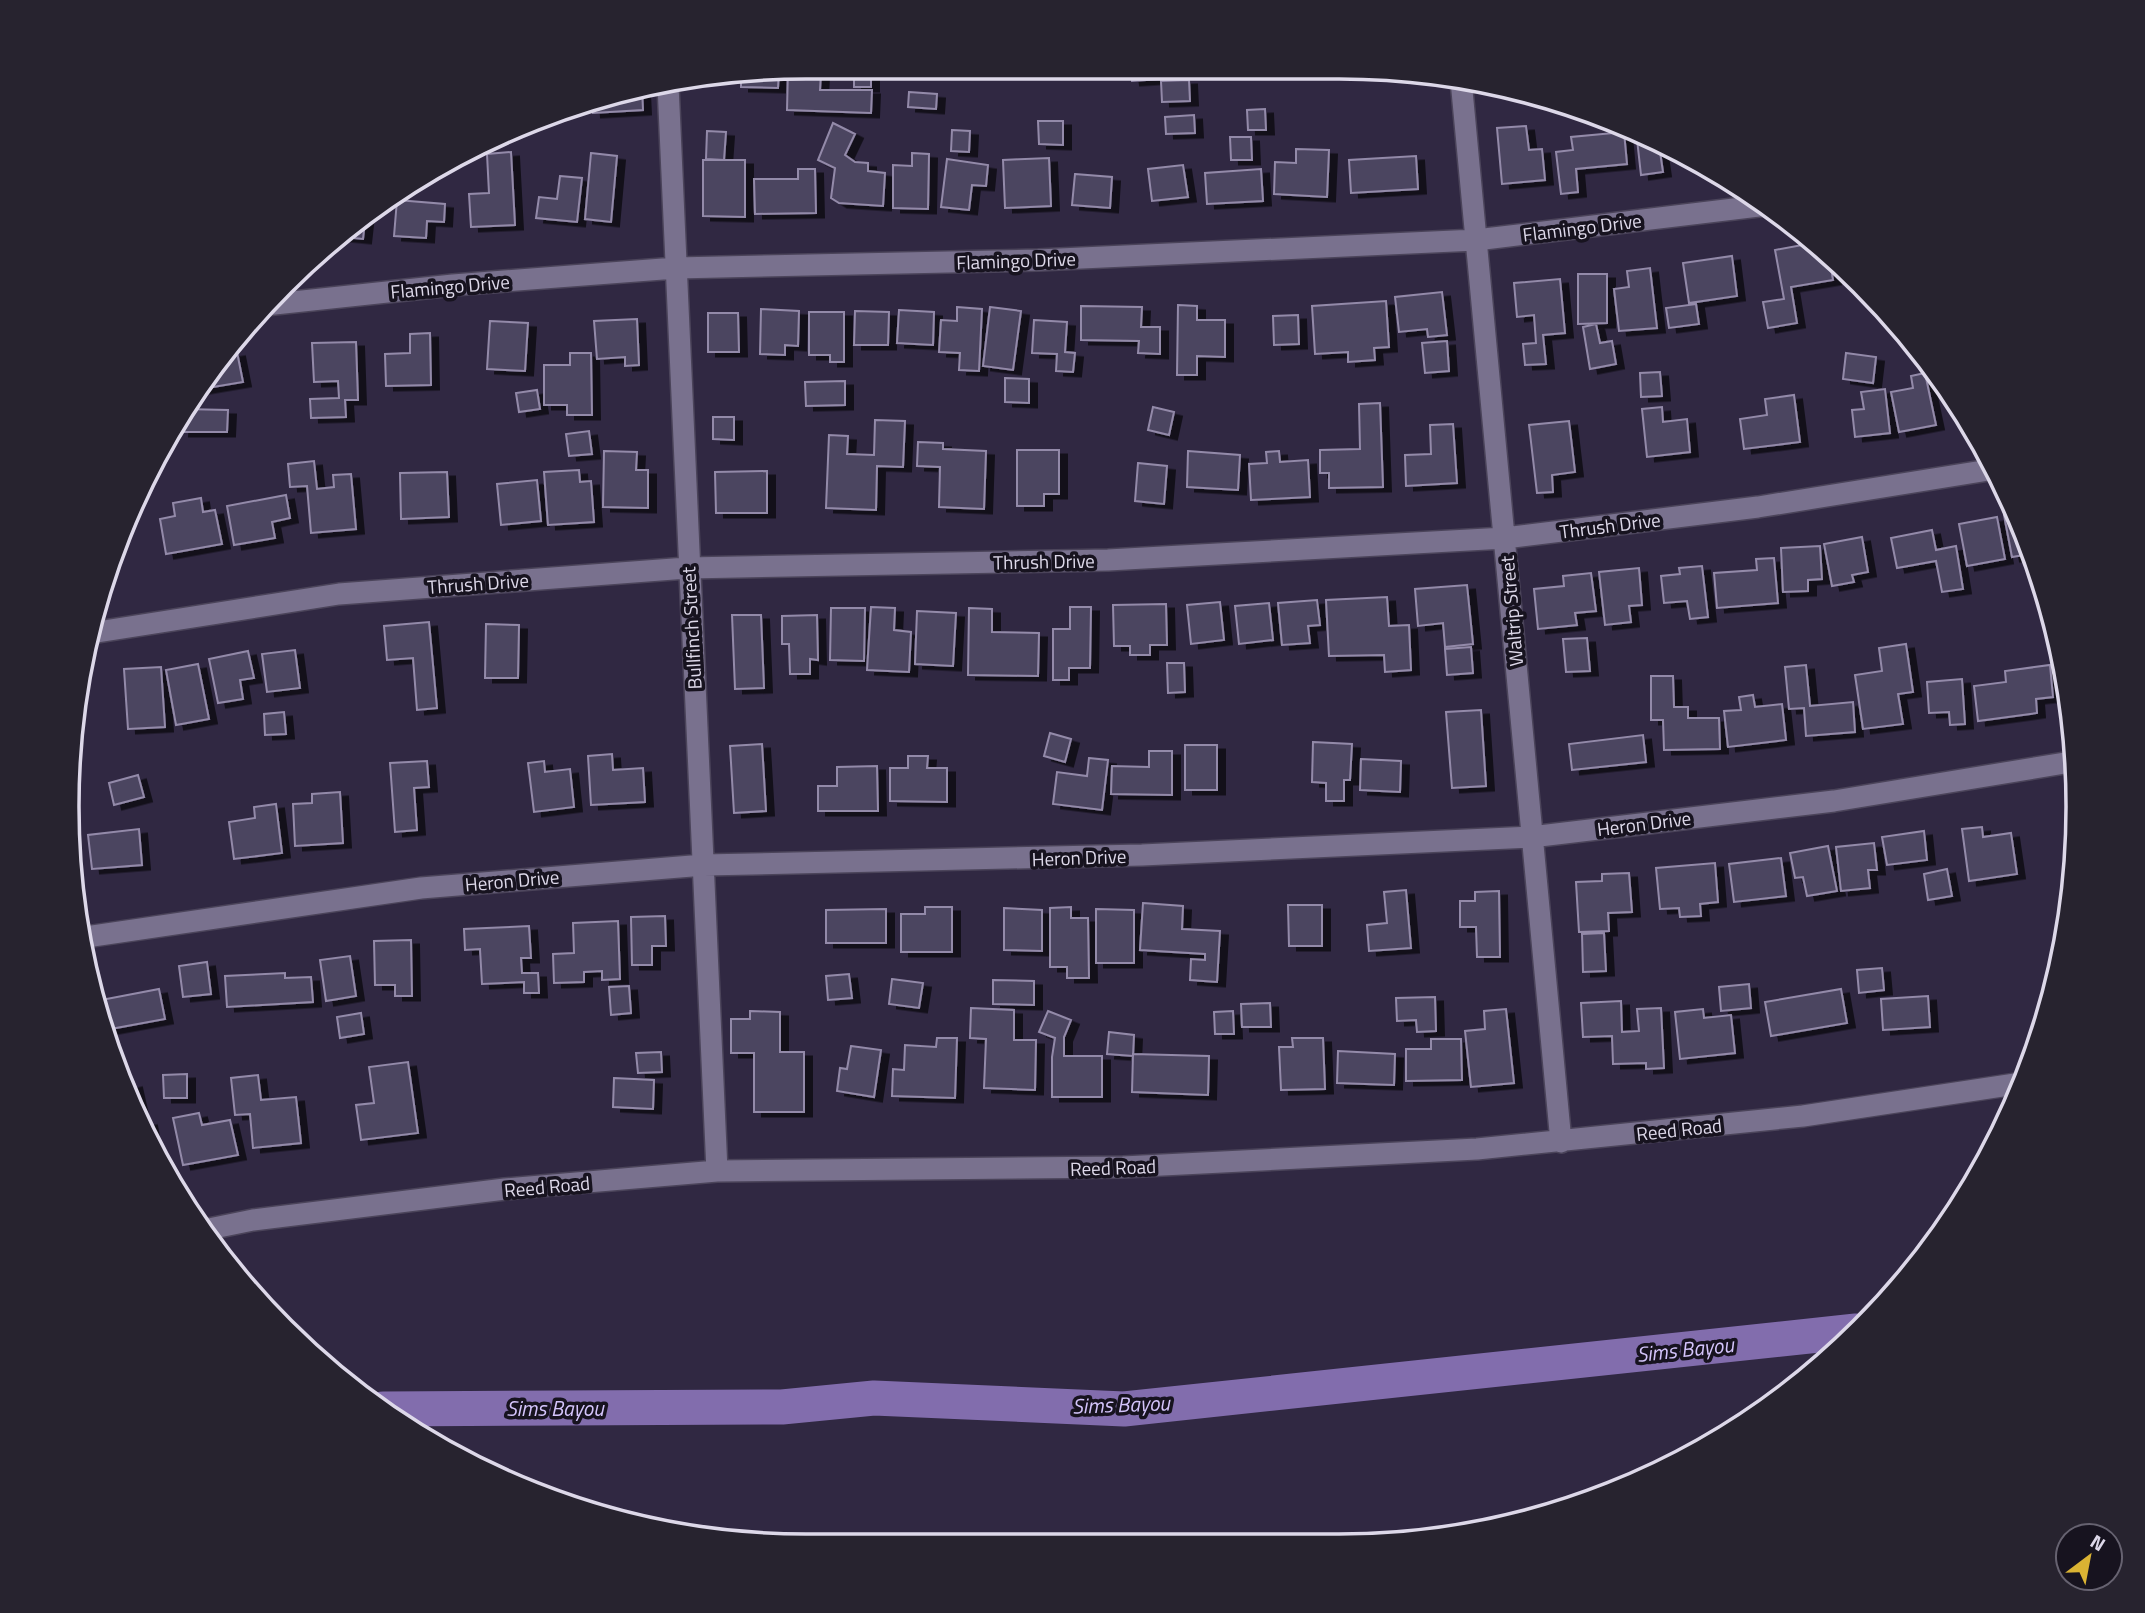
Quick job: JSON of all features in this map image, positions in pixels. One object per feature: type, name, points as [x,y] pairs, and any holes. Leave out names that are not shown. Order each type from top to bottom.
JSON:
[{"type":"street","name":"Waltrip Street","points":[[1462,90],[1561,1142]]},
{"type":"street","name":"Bullfinch Street","points":[[668,92],[687,568],[704,865],[717,1171]]},
{"type":"street","name":"Flamingo Drive","points":[[281,303],[453,285],[676,268],[1038,260],[1476,240],[1751,207]]},
{"type":"street","name":"Thrush Drive","points":[[101,630],[339,594],[687,568],[1108,560],[1505,538],[1758,507],[1983,470]]},
{"type":"street","name":"Heron Drive","points":[[91,936],[421,888],[704,865],[1128,855],[1531,837],[1833,801],[2065,763]]},
{"type":"street","name":"Reed Road","points":[[213,1228],[253,1220],[505,1189],[717,1171],[1123,1167],[1561,1142],[1803,1116],[2011,1085]]},
{"type":"building","points":[[788,79],[821,79],[820,90],[872,90],[871,113],[787,110]]},
{"type":"building","points":[[854,79],[871,79],[871,87],[854,87]]},
{"type":"building","points":[[778,80],[778,88],[741,87],[741,82]]},
{"type":"building","points":[[1189,80],[1190,101],[1162,102],[1161,81]]},
{"type":"building","points":[[909,92],[937,94],[936,109],[908,107]]},
{"type":"building","points":[[642,98],[643,110],[593,111]]},
{"type":"building","points":[[1265,109],[1266,130],[1248,130],[1247,110]]},
{"type":"building","points":[[1194,115],[1195,133],[1166,134],[1165,117]]},
{"type":"building","points":[[1038,121],[1063,121],[1063,145],[1039,144]]},
{"type":"building","points":[[833,123],[855,134],[845,155],[855,162],[868,163],[868,171],[885,173],[883,206],[839,203],[831,198],[835,168],[818,160]]},
{"type":"building","points":[[1526,126],[1529,150],[1542,149],[1545,180],[1502,184],[1497,128]]},
{"type":"building","points":[[952,130],[970,131],[969,152],[951,151]]},
{"type":"building","points":[[707,131],[726,132],[724,160],[706,159]]},
{"type":"building","points":[[1614,133],[1625,137],[1627,164],[1576,169],[1578,192],[1561,194],[1556,152],[1573,150],[1571,137]]},
{"type":"building","points":[[1230,137],[1251,137],[1252,160],[1231,160]]},
{"type":"building","points":[[1638,144],[1660,154],[1663,172],[1641,175]]},
{"type":"building","points":[[1296,149],[1329,150],[1327,197],[1274,194],[1275,162],[1296,163]]},
{"type":"building","points":[[511,152],[515,225],[471,227],[469,194],[489,193],[487,154]]},
{"type":"building","points":[[591,153],[617,156],[611,222],[585,219]]},
{"type":"building","points":[[912,153],[929,154],[928,209],[893,208],[893,165],[912,166]]},
{"type":"building","points":[[1416,156],[1418,189],[1351,193],[1349,160]]},
{"type":"building","points":[[1049,158],[1051,206],[1005,208],[1003,160]]},
{"type":"building","points":[[947,159],[988,165],[986,186],[972,185],[969,210],[941,207]]},
{"type":"building","points":[[703,160],[745,160],[745,217],[703,216]]},
{"type":"building","points":[[1183,165],[1188,197],[1152,201],[1148,169]]},
{"type":"building","points":[[798,169],[815,169],[816,213],[755,214],[754,179],[798,179]]},
{"type":"building","points":[[1261,169],[1263,201],[1207,204],[1205,173]]},
{"type":"building","points":[[1075,174],[1112,177],[1110,208],[1072,205]]},
{"type":"building","points":[[560,176],[582,178],[577,222],[536,218],[539,197],[557,199]]},
{"type":"building","points":[[402,201],[445,204],[444,222],[427,221],[426,238],[394,236],[397,205]]},
{"type":"building","points":[[364,228],[363,239],[352,238]]},
{"type":"building","points":[[1801,245],[1832,272],[1833,280],[1791,287],[1797,323],[1768,328],[1763,302],[1784,299],[1775,250]]},
{"type":"building","points":[[1732,256],[1737,296],[1689,303],[1683,263]]},
{"type":"building","points":[[1650,268],[1657,328],[1619,331],[1614,289],[1629,287],[1627,271]]},
{"type":"building","points":[[1578,274],[1607,274],[1607,323],[1578,324]]},
{"type":"building","points":[[1560,279],[1565,333],[1543,335],[1546,364],[1525,365],[1523,344],[1536,343],[1534,315],[1517,317],[1514,283]]},
{"type":"building","points":[[1442,292],[1447,335],[1428,337],[1427,329],[1399,332],[1395,297]]},
{"type":"building","points":[[1386,301],[1389,347],[1374,348],[1375,360],[1348,362],[1348,352],[1315,354],[1312,306]]},
{"type":"building","points":[[1696,304],[1699,324],[1669,328],[1666,308]]},
{"type":"building","points":[[1178,305],[1197,306],[1197,320],[1225,320],[1225,357],[1197,356],[1197,375],[1177,375]]},
{"type":"building","points":[[1081,306],[1142,307],[1141,327],[1160,327],[1160,354],[1138,353],[1139,341],[1081,340]]},
{"type":"building","points":[[957,307],[982,309],[979,371],[959,370],[960,353],[939,352],[941,320],[957,321]]},
{"type":"building","points":[[990,307],[1021,311],[1013,370],[983,366]]},
{"type":"building","points":[[761,309],[799,311],[798,346],[785,345],[785,355],[760,354]]},
{"type":"building","points":[[899,310],[934,312],[933,345],[897,343]]},
{"type":"building","points":[[855,311],[889,312],[888,345],[854,345]]},
{"type":"building","points":[[809,312],[844,312],[844,362],[830,362],[830,355],[809,355]]},
{"type":"building","points":[[708,313],[738,313],[739,352],[708,352]]},
{"type":"building","points":[[1298,315],[1299,344],[1274,345],[1273,316]]},
{"type":"building","points":[[637,319],[639,365],[625,366],[625,357],[597,359],[594,321]]},
{"type":"building","points":[[1034,320],[1067,322],[1065,352],[1075,353],[1073,372],[1056,371],[1057,354],[1032,353]]},
{"type":"building","points":[[490,321],[528,323],[525,371],[487,369]]},
{"type":"building","points":[[1596,324],[1600,343],[1612,341],[1616,364],[1590,369],[1583,327]]},
{"type":"building","points":[[430,333],[431,385],[386,386],[385,354],[410,353],[410,334]]},
{"type":"building","points":[[1447,341],[1449,371],[1425,373],[1422,343]]},
{"type":"building","points":[[356,342],[358,400],[345,400],[346,417],[311,418],[310,399],[339,398],[338,381],[314,382],[312,343]]},
{"type":"building","points":[[237,353],[243,382],[212,387]]},
{"type":"building","points":[[570,353],[591,353],[592,415],[567,415],[567,405],[544,405],[544,365],[570,365]]},
{"type":"building","points":[[1846,353],[1876,357],[1873,383],[1843,379]]},
{"type":"building","points":[[1660,372],[1662,396],[1641,397],[1640,373]]},
{"type":"building","points":[[1923,373],[1926,377],[1936,425],[1899,432],[1891,392],[1913,388],[1911,376]]},
{"type":"building","points":[[1005,378],[1029,379],[1029,403],[1005,402]]},
{"type":"building","points":[[845,381],[845,405],[806,406],[805,382]]},
{"type":"building","points":[[1885,389],[1890,433],[1855,437],[1852,410],[1864,409],[1861,392]]},
{"type":"building","points":[[537,390],[540,409],[519,412],[516,393]]},
{"type":"building","points":[[1794,395],[1800,442],[1744,449],[1740,419],[1767,415],[1765,399]]},
{"type":"building","points":[[1380,403],[1383,487],[1329,488],[1329,473],[1320,473],[1320,450],[1360,449],[1359,404]]},
{"type":"building","points":[[1153,407],[1174,412],[1169,435],[1148,430]]},
{"type":"building","points":[[1662,407],[1663,422],[1687,419],[1690,452],[1647,457],[1642,409]]},
{"type":"building","points":[[197,409],[228,410],[227,432],[183,432]]},
{"type":"building","points":[[713,417],[734,417],[734,440],[713,439]]},
{"type":"building","points":[[875,420],[905,421],[903,467],[877,466],[876,510],[826,508],[829,435],[848,436],[847,454],[874,455]]},
{"type":"building","points":[[1569,421],[1575,472],[1552,475],[1553,492],[1537,493],[1529,425]]},
{"type":"building","points":[[1453,424],[1457,483],[1406,486],[1405,455],[1431,454],[1430,425]]},
{"type":"building","points":[[589,431],[592,454],[569,456],[566,434]]},
{"type":"building","points":[[918,442],[943,443],[943,449],[986,451],[984,509],[939,507],[940,467],[917,466]]},
{"type":"building","points":[[1017,450],[1059,450],[1059,494],[1044,494],[1044,506],[1017,506]]},
{"type":"building","points":[[604,451],[637,452],[636,470],[648,470],[648,508],[603,507]]},
{"type":"building","points":[[1188,451],[1240,455],[1238,490],[1187,487]]},
{"type":"building","points":[[1279,451],[1280,462],[1308,460],[1310,497],[1251,500],[1249,464],[1267,463],[1266,452]]},
{"type":"building","points":[[314,461],[317,489],[334,487],[333,475],[351,474],[356,529],[311,533],[307,486],[290,487],[288,464]]},
{"type":"building","points":[[1138,463],[1167,466],[1164,504],[1135,501]]},
{"type":"building","points":[[579,470],[580,482],[591,481],[594,522],[548,525],[544,472]]},
{"type":"building","points":[[767,471],[767,513],[716,513],[715,472]]},
{"type":"building","points":[[447,472],[449,517],[401,519],[400,473]]},
{"type":"building","points":[[537,480],[541,521],[501,525],[497,484]]},
{"type":"building","points":[[286,495],[290,518],[272,522],[275,538],[234,545],[227,506]]},
{"type":"building","points":[[201,498],[203,512],[215,510],[222,544],[166,554],[160,519],[175,516],[173,503]]},
{"type":"building","points":[[2004,515],[2011,528],[2021,555],[2012,557]]},
{"type":"building","points":[[1997,517],[2005,559],[1967,566],[1959,524]]},
{"type":"building","points":[[1932,530],[1936,550],[1956,546],[1963,589],[1942,592],[1936,561],[1897,568],[1891,538]]},
{"type":"building","points":[[1862,537],[1868,572],[1852,575],[1854,582],[1832,586],[1824,544]]},
{"type":"building","points":[[1820,546],[1822,579],[1808,580],[1808,591],[1783,592],[1781,548]]},
{"type":"building","points":[[1774,558],[1778,603],[1717,608],[1714,573],[1757,570],[1756,559]]},
{"type":"building","points":[[1702,566],[1708,617],[1690,619],[1687,601],[1664,603],[1661,576],[1680,574],[1679,568]]},
{"type":"building","points":[[1639,568],[1642,605],[1629,606],[1631,622],[1605,625],[1599,572]]},
{"type":"building","points":[[1591,573],[1596,611],[1575,613],[1577,625],[1538,629],[1534,589],[1564,586],[1563,576]]},
{"type":"building","points":[[1467,585],[1473,644],[1445,647],[1443,623],[1418,626],[1415,589]]},
{"type":"building","points":[[1387,597],[1389,626],[1409,625],[1411,670],[1385,672],[1384,655],[1329,656],[1326,600]]},
{"type":"building","points":[[1317,600],[1320,625],[1308,626],[1310,643],[1282,645],[1278,603]]},
{"type":"building","points":[[1220,602],[1224,640],[1191,644],[1187,605]]},
{"type":"building","points":[[1269,603],[1273,640],[1239,644],[1235,606]]},
{"type":"building","points":[[1166,604],[1167,645],[1150,645],[1150,655],[1130,655],[1130,646],[1114,646],[1113,605]]},
{"type":"building","points":[[871,607],[895,608],[894,630],[911,632],[909,672],[867,670]]},
{"type":"building","points":[[1070,607],[1091,607],[1090,668],[1069,668],[1069,680],[1053,680],[1053,629],[1070,629]]},
{"type":"building","points":[[831,608],[865,608],[864,661],[830,660]]},
{"type":"building","points":[[969,608],[992,609],[992,632],[1039,633],[1038,676],[968,675]]},
{"type":"building","points":[[917,611],[956,613],[953,666],[915,664]]},
{"type":"building","points":[[732,615],[761,615],[764,688],[735,689]]},
{"type":"building","points":[[817,615],[818,660],[810,659],[810,674],[790,674],[789,644],[782,644],[782,616]]},
{"type":"building","points":[[429,622],[437,708],[417,710],[413,658],[387,660],[384,626]]},
{"type":"building","points":[[486,624],[519,625],[518,678],[485,678]]},
{"type":"building","points":[[1587,638],[1590,671],[1566,672],[1563,639]]},
{"type":"building","points":[[1906,644],[1913,692],[1898,694],[1903,724],[1863,729],[1855,675],[1882,671],[1879,648]]},
{"type":"building","points":[[1471,647],[1473,673],[1447,675],[1445,649]]},
{"type":"building","points":[[295,650],[300,688],[267,692],[262,654]]},
{"type":"building","points":[[248,651],[254,678],[240,680],[243,699],[218,703],[209,659]]},
{"type":"building","points":[[1167,663],[1184,663],[1185,692],[1168,693]]},
{"type":"building","points":[[198,664],[209,719],[176,725],[166,670]]},
{"type":"building","points":[[1806,665],[1810,706],[1853,702],[1855,732],[1806,736],[1804,708],[1789,709],[1785,667]]},
{"type":"building","points":[[2050,665],[2053,697],[2036,699],[2037,713],[1978,721],[1974,686],[2006,682],[2005,671]]},
{"type":"building","points":[[161,667],[165,727],[128,729],[124,669]]},
{"type":"building","points":[[1651,676],[1673,676],[1674,707],[1688,707],[1688,718],[1719,718],[1720,749],[1664,750],[1663,720],[1651,720]]},
{"type":"building","points":[[1962,679],[1965,724],[1950,725],[1949,712],[1929,713],[1927,682]]},
{"type":"building","points":[[1753,695],[1755,707],[1782,704],[1786,740],[1728,747],[1724,711],[1741,710],[1739,697]]},
{"type":"building","points":[[1481,710],[1486,786],[1452,788],[1446,712]]},
{"type":"building","points":[[284,712],[286,734],[265,735],[264,714]]},
{"type":"building","points":[[1050,733],[1071,739],[1065,762],[1044,756]]},
{"type":"building","points":[[1643,735],[1646,762],[1572,770],[1569,744]]},
{"type":"building","points":[[1313,742],[1352,744],[1350,780],[1344,780],[1344,801],[1326,801],[1326,783],[1312,782]]},
{"type":"building","points":[[762,744],[766,811],[734,813],[730,746]]},
{"type":"building","points":[[1185,745],[1217,745],[1217,790],[1185,790]]},
{"type":"building","points":[[1149,751],[1172,751],[1172,795],[1111,794],[1112,766],[1149,767]]},
{"type":"building","points":[[612,754],[613,770],[643,768],[645,802],[591,805],[588,756]]},
{"type":"building","points":[[908,756],[928,756],[927,768],[947,768],[947,802],[890,801],[890,768],[908,768]]},
{"type":"building","points":[[1089,758],[1108,760],[1102,810],[1053,804],[1057,772],[1087,776]]},
{"type":"building","points":[[1361,759],[1401,761],[1400,792],[1360,790]]},
{"type":"building","points":[[427,761],[429,787],[414,788],[417,830],[395,832],[390,763]]},
{"type":"building","points":[[544,761],[545,772],[570,769],[574,807],[534,812],[528,763]]},
{"type":"building","points":[[877,766],[878,811],[818,811],[818,786],[837,786],[837,767]]},
{"type":"building","points":[[138,775],[144,797],[114,805],[109,783]]},
{"type":"building","points":[[340,792],[343,843],[295,846],[293,804],[312,803],[312,794]]},
{"type":"building","points":[[276,804],[282,853],[234,859],[229,822],[255,818],[254,807]]},
{"type":"building","points":[[1982,827],[1983,837],[2011,833],[2017,874],[1969,881],[1962,829]]},
{"type":"building","points":[[139,829],[142,865],[92,869],[88,835]]},
{"type":"building","points":[[1924,831],[1927,860],[1887,865],[1882,837]]},
{"type":"building","points":[[1874,843],[1877,870],[1868,870],[1870,888],[1841,891],[1836,847]]},
{"type":"building","points":[[1828,846],[1837,891],[1807,896],[1803,877],[1795,878],[1790,853]]},
{"type":"building","points":[[1781,858],[1786,896],[1734,902],[1729,864]]},
{"type":"building","points":[[1715,863],[1718,902],[1700,904],[1701,916],[1680,917],[1679,908],[1660,909],[1656,868]]},
{"type":"building","points":[[1947,869],[1952,896],[1928,900],[1924,874]]},
{"type":"building","points":[[1629,873],[1632,912],[1608,913],[1609,931],[1579,932],[1576,882],[1602,881],[1602,874]]},
{"type":"building","points":[[1406,890],[1411,948],[1369,951],[1367,925],[1387,923],[1384,892]]},
{"type":"building","points":[[1499,891],[1500,957],[1477,957],[1476,927],[1460,927],[1460,901],[1475,901],[1475,892]]},
{"type":"building","points":[[1143,903],[1183,906],[1182,929],[1220,931],[1217,982],[1190,980],[1191,959],[1205,960],[1205,954],[1140,950]]},
{"type":"building","points":[[1288,905],[1322,905],[1322,946],[1289,946]]},
{"type":"building","points":[[925,907],[952,907],[952,952],[901,952],[901,914],[925,914]]},
{"type":"building","points":[[1071,907],[1071,918],[1088,918],[1089,978],[1067,978],[1067,967],[1050,967],[1050,908]]},
{"type":"building","points":[[1004,908],[1042,910],[1042,951],[1004,950]]},
{"type":"building","points":[[886,909],[886,943],[826,943],[826,910]]},
{"type":"building","points":[[1096,909],[1134,910],[1134,963],[1096,963]]},
{"type":"building","points":[[665,916],[666,946],[652,946],[652,965],[632,965],[631,917]]},
{"type":"building","points":[[618,921],[620,979],[602,980],[602,971],[584,972],[584,982],[554,983],[553,954],[574,953],[573,923]]},
{"type":"building","points":[[529,926],[531,958],[521,958],[522,973],[538,973],[539,993],[524,993],[524,982],[482,984],[480,949],[465,950],[464,929]]},
{"type":"building","points":[[1604,933],[1606,971],[1583,972],[1582,934]]},
{"type":"building","points":[[411,940],[412,996],[395,996],[395,985],[375,985],[374,941]]},
{"type":"building","points":[[350,956],[356,996],[326,1001],[320,960]]},
{"type":"building","points":[[207,962],[211,994],[183,997],[179,966]]},
{"type":"building","points":[[1882,968],[1884,990],[1859,993],[1857,970]]},
{"type":"building","points":[[285,973],[285,978],[311,977],[313,1002],[227,1007],[225,976]]},
{"type":"building","points":[[849,974],[852,998],[828,1000],[826,976]]},
{"type":"building","points":[[892,979],[923,983],[919,1008],[889,1004]]},
{"type":"building","points":[[993,980],[1034,981],[1034,1005],[993,1004]]},
{"type":"building","points":[[1749,984],[1751,1008],[1721,1011],[1719,987]]},
{"type":"building","points":[[629,986],[631,1013],[611,1015],[609,987]]},
{"type":"building","points":[[159,989],[165,1019],[114,1028],[105,999]]},
{"type":"building","points":[[1841,989],[1847,1023],[1771,1036],[1765,1002]]},
{"type":"building","points":[[1928,996],[1930,1027],[1883,1030],[1881,999]]},
{"type":"building","points":[[1435,997],[1436,1031],[1417,1032],[1416,1020],[1397,1021],[1396,998]]},
{"type":"building","points":[[1621,1001],[1622,1032],[1639,1031],[1637,1009],[1661,1008],[1664,1068],[1646,1069],[1646,1063],[1613,1064],[1612,1036],[1583,1037],[1581,1003]]},
{"type":"building","points":[[1270,1003],[1271,1027],[1242,1027],[1241,1004]]},
{"type":"building","points":[[971,1008],[1014,1010],[1014,1040],[1036,1040],[1035,1090],[984,1088],[986,1039],[970,1038]]},
{"type":"building","points":[[1506,1009],[1514,1083],[1471,1087],[1465,1031],[1485,1029],[1484,1011]]},
{"type":"building","points":[[1703,1009],[1704,1018],[1731,1015],[1735,1053],[1680,1059],[1675,1012]]},
{"type":"building","points":[[750,1011],[780,1012],[780,1052],[804,1052],[804,1112],[754,1112],[754,1053],[731,1053],[731,1019],[750,1019]]},
{"type":"building","points":[[1048,1011],[1071,1020],[1064,1037],[1064,1056],[1102,1056],[1102,1097],[1052,1097],[1055,1038],[1039,1032]]},
{"type":"building","points":[[1233,1011],[1234,1034],[1215,1034],[1214,1012]]},
{"type":"building","points":[[361,1013],[364,1034],[340,1038],[337,1017]]},
{"type":"building","points":[[1109,1032],[1134,1035],[1133,1056],[1107,1054]]},
{"type":"building","points":[[937,1038],[957,1038],[955,1098],[892,1096],[893,1069],[904,1070],[905,1045],[936,1047]]},
{"type":"building","points":[[1292,1038],[1323,1038],[1325,1089],[1281,1090],[1279,1047],[1293,1047]]},
{"type":"building","points":[[1431,1039],[1461,1039],[1462,1080],[1406,1081],[1406,1049],[1431,1049]]},
{"type":"building","points":[[851,1046],[881,1050],[874,1097],[837,1091],[840,1068],[847,1069]]},
{"type":"building","points":[[1338,1051],[1395,1054],[1394,1085],[1337,1083]]},
{"type":"building","points":[[661,1052],[662,1072],[638,1073],[636,1053]]},
{"type":"building","points":[[1133,1054],[1209,1056],[1208,1095],[1132,1092]]},
{"type":"building","points":[[408,1062],[418,1133],[361,1140],[356,1105],[374,1103],[369,1067]]},
{"type":"building","points":[[187,1074],[187,1098],[164,1098],[163,1075]]},
{"type":"building","points":[[258,1075],[261,1100],[296,1097],[301,1143],[253,1148],[250,1114],[235,1115],[231,1078]]},
{"type":"building","points":[[614,1078],[654,1080],[653,1109],[613,1107]]},
{"type":"building","points":[[199,1113],[202,1125],[230,1120],[238,1155],[183,1165],[173,1118]]},
{"type":"waterway","name":"Sims Bayou","points":[[398,1409],[782,1407],[874,1398],[1124,1409],[1841,1333]]}]
